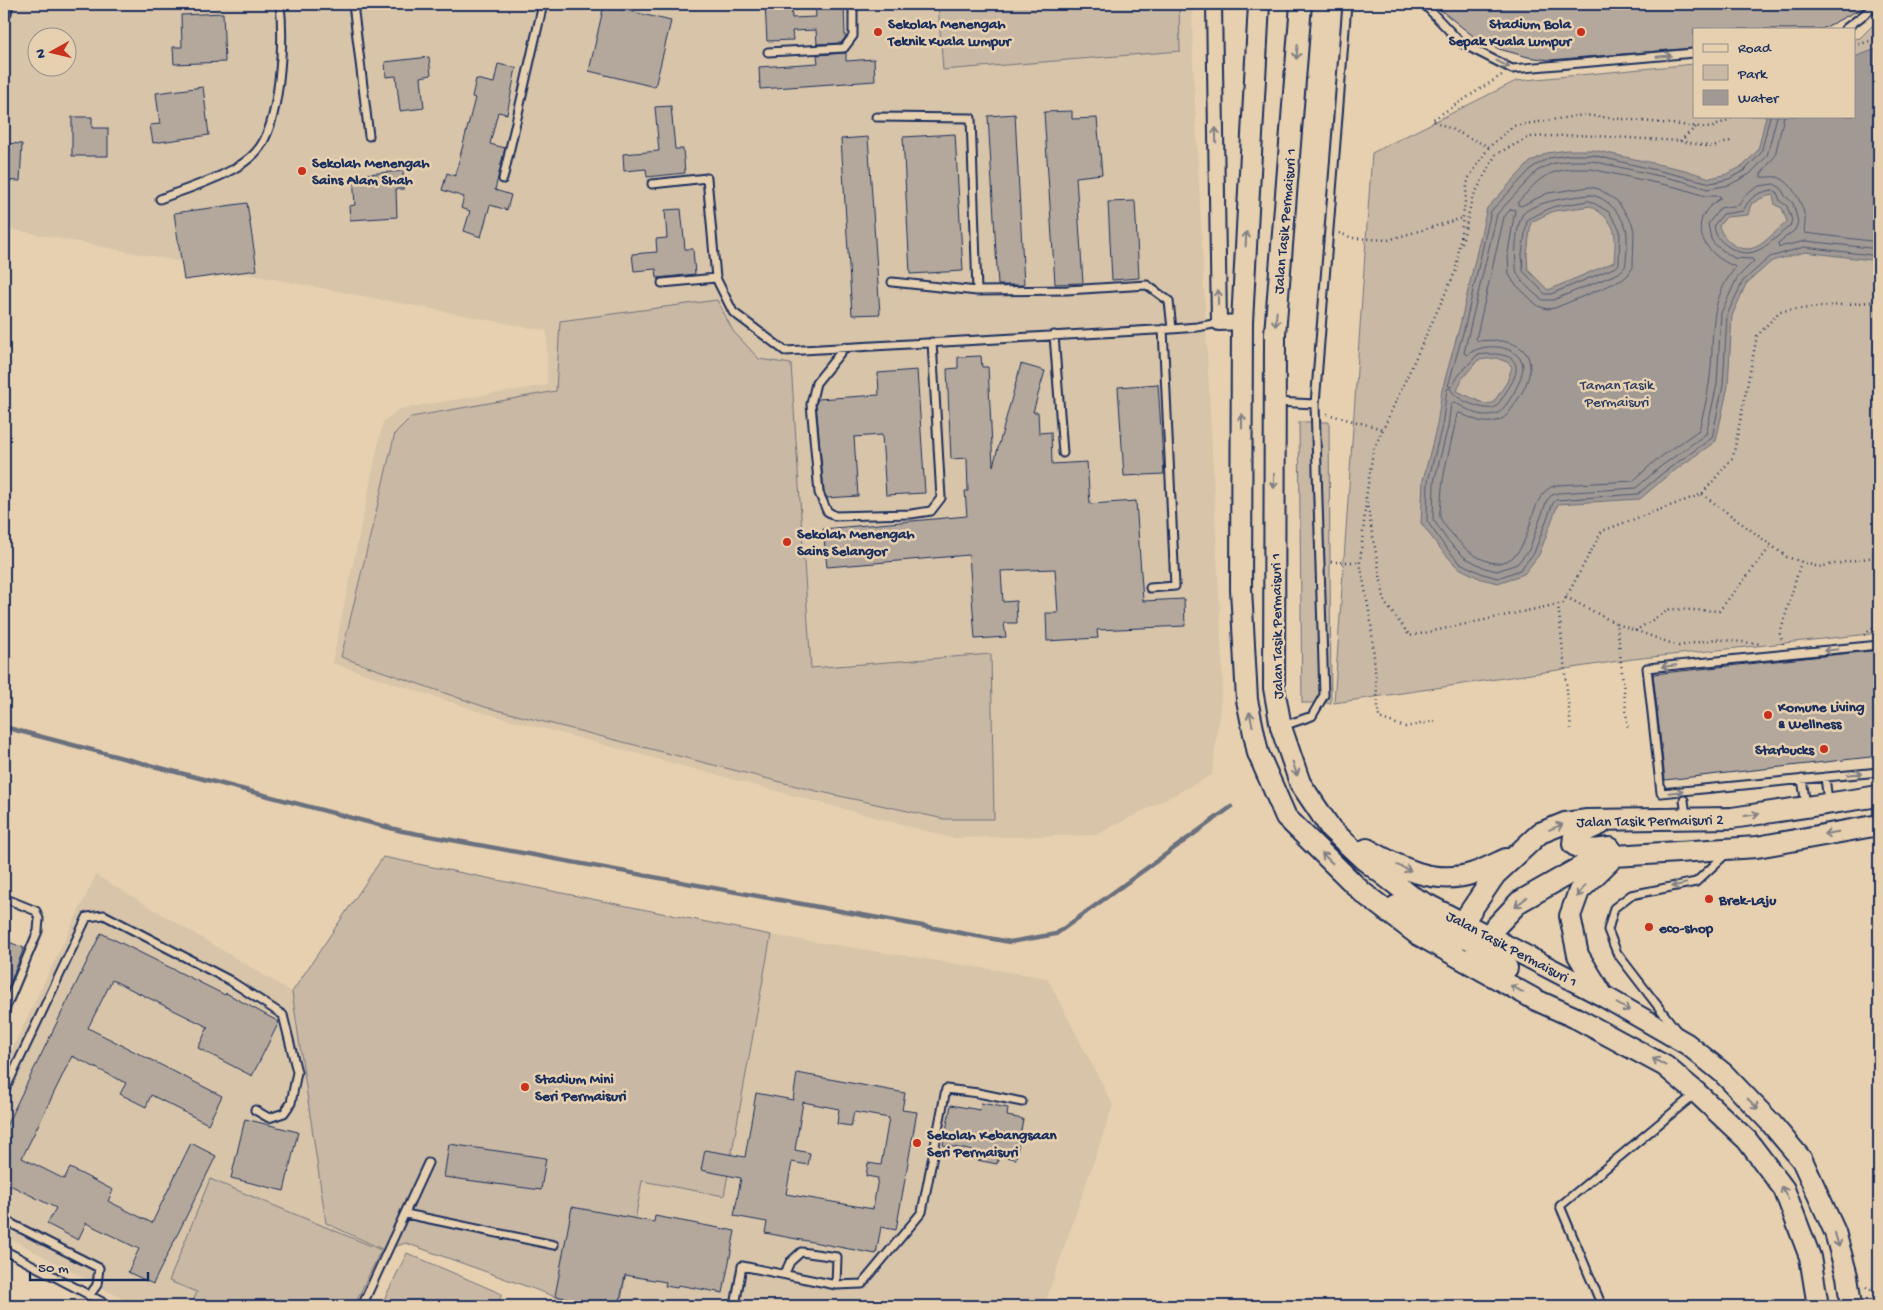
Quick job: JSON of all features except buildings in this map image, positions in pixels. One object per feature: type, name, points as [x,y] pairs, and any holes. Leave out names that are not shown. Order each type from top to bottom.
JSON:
[{"type":"main road","name":"Jalan Tasik Permaisuri 1","points":[[1259,4],[1242,322],[1241,557],[1247,700],[1258,753],[1286,817],[1362,892],[1417,934],[1536,1000],[1576,1018],[1665,1066],[1697,1093],[1746,1140],[1784,1189],[1810,1257],[1818,1306]]},
{"type":"main road","name":"Jalan Tasik Permaisuri 1","points":[[1301,4],[1275,334],[1274,558],[1274,688],[1281,727],[1300,783],[1330,829],[1363,859],[1410,896],[1474,933],[1603,996],[1687,1044],[1723,1072],[1770,1122],[1802,1160],[1835,1232],[1847,1276],[1850,1306]]},
{"type":"main road","points":[[1241,557],[1274,558]]},
{"type":"main road","name":"Jalan Tasik Permaisuri 2","points":[[1474,933],[1495,875],[1540,833],[1565,823],[1588,820],[1613,820],[1685,809],[1732,818],[1879,796]]},
{"type":"main road","points":[[1613,820],[1574,836],[1573,844],[1583,849],[1595,849],[1696,841],[1712,850]]},
{"type":"main road","name":"Jalan Tasik Permaisuri 2","points":[[1474,933],[1519,902],[1593,860],[1615,856],[1757,847],[1879,825]]},
{"type":"main road","points":[[1330,829],[1392,863],[1422,876],[1445,878],[1472,874],[1517,855]]},
{"type":"main road","points":[[1603,996],[1578,955],[1570,916],[1579,891],[1615,856]]},
{"type":"main road","points":[[1362,892],[1393,904],[1450,935],[1474,933],[1483,955],[1534,983],[1576,1018]]},
{"type":"street","points":[[1214,4],[1219,323],[1242,322]]},
{"type":"lane","points":[[7,13],[9,4]]},
{"type":"lane","points":[[160,199],[232,170],[256,153],[268,134],[278,82],[282,22],[280,4]]},
{"type":"lane","points":[[353,4],[369,136]]},
{"type":"lane","points":[[503,178],[543,4]]},
{"type":"lane","points":[[768,52],[844,48],[853,36],[853,4]]},
{"type":"lane","points":[[1281,727],[1312,716],[1324,695],[1315,404],[1347,4],[1340,4]]},
{"type":"lane","points":[[1424,4],[1460,43],[1512,69],[1693,54]]},
{"type":"lane","points":[[1846,28],[1878,4]]},
{"type":"lane","points":[[876,117],[972,118],[977,290]]},
{"type":"lane","points":[[652,184],[707,178],[716,278],[733,312],[785,351],[1172,329],[1219,323]]},
{"type":"lane","points":[[662,283],[716,278]]},
{"type":"lane","points":[[892,282],[977,290],[1067,290],[1147,284],[1169,301],[1172,329]]},
{"type":"lane","points":[[1150,588],[1175,586],[1163,329]]},
{"type":"lane","points":[[1054,335],[1063,453]]},
{"type":"lane","points":[[845,347],[816,383],[811,404],[819,493],[827,510],[835,516],[911,514],[931,511],[941,498],[932,342]]},
{"type":"lane","points":[[1275,402],[1315,404]]},
{"type":"lane","points":[[1879,645],[1647,668],[1661,794],[1879,772]]},
{"type":"lane","points":[[1825,777],[1828,804]]},
{"type":"lane","points":[[1802,779],[1806,808]]},
{"type":"lane","points":[[1687,1044],[1616,953],[1608,930],[1614,908],[1630,895],[1696,882],[1732,849]]},
{"type":"lane","points":[[4,898],[36,911],[38,919],[38,931],[4,1009]]},
{"type":"lane","points":[[4,1092],[87,917],[104,915],[229,980],[283,1015],[297,1072],[291,1103],[284,1113],[269,1118],[255,1110]]},
{"type":"lane","points":[[735,1306],[742,1266],[836,1285],[862,1284],[922,1212],[946,1089],[1022,1102]]},
{"type":"lane","points":[[1602,1306],[1560,1206],[1697,1093]]},
{"type":"lane","points":[[362,1306],[428,1163]]},
{"type":"lane","points":[[406,1214],[554,1245]]},
{"type":"lane","points":[[4,1220],[99,1268],[97,1285],[89,1296]]},
{"type":"lane","points":[[4,1250],[110,1306]]},
{"type":"lane","points":[[785,1274],[790,1262],[801,1252],[837,1257],[836,1285]]},
{"type":"path","points":[[1856,45],[1879,38]]},
{"type":"path","points":[[1489,148],[1432,120],[1512,69]]},
{"type":"path","points":[[1435,721],[1405,727],[1379,718],[1371,622],[1360,562],[1373,451],[1456,270],[1468,179],[1489,148],[1513,126],[1583,115],[1711,128],[1732,118]]},
{"type":"path","points":[[1680,141],[1696,127]]},
{"type":"path","points":[[1458,257],[1472,199],[1496,154],[1530,137],[1578,135],[1680,141],[1713,147],[1733,140]]},
{"type":"path","points":[[1329,230],[1352,238],[1388,240],[1463,218]]},
{"type":"path","points":[[1366,498],[1385,603],[1410,636],[1562,603],[1602,531],[1702,494],[1733,457],[1757,336],[1780,311],[1879,301]]},
{"type":"path","points":[[1340,417],[1383,430]]},
{"type":"path","points":[[1702,494],[1787,557],[1801,562],[1818,567],[1879,556]]},
{"type":"path","points":[[1635,630],[1670,609],[1719,611],[1772,546]]},
{"type":"path","points":[[1334,562],[1360,562]]},
{"type":"path","points":[[1784,647],[1780,634],[1801,562]]},
{"type":"path","points":[[1566,597],[1617,624],[1679,646],[1715,639],[1764,645]]},
{"type":"path","points":[[1558,604],[1571,729]]},
{"type":"path","points":[[1863,636],[1879,623]]},
{"type":"path","points":[[1617,624],[1628,730]]},
{"type":"shaded area","name":"Sekolah Menengah Sains Selangor","points":[[4,4],[1192,4],[1193,61],[1223,680],[1212,775],[1096,835],[952,838],[481,712],[332,663],[383,422],[399,409],[547,385],[547,331],[4,228]]},
{"type":"shaded area","points":[[96,875],[292,992],[326,1223],[384,1250],[357,1306],[136,1306],[4,1235],[4,1066]]},
{"type":"shaded area","name":"Sekolah Kebangsaan Seri Permaisuri","points":[[771,935],[1047,978],[1113,1105],[1044,1306],[620,1306],[642,1181],[724,1196]]},
{"type":"green space","points":[[938,4],[1179,4],[1180,51],[943,70]]},
{"type":"green space","name":"Taman Tasik Permaisuri","points":[[1879,19],[1879,633],[1633,659],[1334,703],[1372,153],[1516,81],[1693,64],[1693,118],[1856,118],[1856,39],[1860,38]]},
{"type":"green space","points":[[717,300],[733,331],[759,359],[791,364],[811,668],[991,654],[994,819],[944,819],[812,790],[485,707],[341,657],[395,433],[411,417],[556,391],[560,321]]},
{"type":"green space","points":[[1299,422],[1329,422],[1331,703],[1302,703]]},
{"type":"green space","name":"Stadium Mini Seri Permaisuri","points":[[383,857],[771,935],[724,1196],[642,1181],[620,1306],[581,1306],[406,1243],[384,1250],[326,1223],[292,992]]},
{"type":"green space","points":[[210,1179],[381,1250],[354,1306],[191,1306],[197,1292],[169,1281]]},
{"type":"green space","points":[[407,1253],[502,1294],[497,1306],[381,1306]]},
{"type":"water","points":[[1879,48],[1879,261],[1805,252],[1772,261],[1746,284],[1732,316],[1728,386],[1716,441],[1667,476],[1640,499],[1558,504],[1539,555],[1524,574],[1498,583],[1481,579],[1457,567],[1421,523],[1423,480],[1437,425],[1442,390],[1460,325],[1487,208],[1530,162],[1547,153],[1567,150],[1593,150],[1685,170],[1710,178],[1727,174],[1743,166],[1758,150],[1766,118],[1856,118],[1856,56]],"holes":[[[1773,195],[1775,205],[1782,208],[1787,222],[1756,247],[1750,249],[1738,247],[1728,241],[1721,231],[1719,226],[1726,217],[1748,215],[1751,204],[1764,197]],[[1591,206],[1600,212],[1611,224],[1615,236],[1614,262],[1548,290],[1528,270],[1527,255],[1531,222],[1554,211]],[[1496,358],[1507,362],[1512,367],[1507,382],[1493,403],[1485,404],[1457,391],[1462,379],[1478,360]]]},
{"type":"waterway","points":[[4,727],[402,831],[1010,942],[1056,934],[1231,807]]},
{"type":"place","name":"Sekolah Menengah Teknik Kuala Lumpur","points":[[878,32]]},
{"type":"place","name":"Stadium Bola Sepak Kuala Lumpur","points":[[1581,32]]},
{"type":"place","name":"Sekolah Menengah Sains Alam Shah","points":[[302,171]]},
{"type":"place","name":"Sekolah Menengah Sains Selangor","points":[[787,542]]},
{"type":"place","name":"Komune Living & Wellness","points":[[1768,715]]},
{"type":"place","name":"Starbucks","points":[[1824,749]]},
{"type":"place","name":"Brek-Laju","points":[[1709,899]]},
{"type":"place","name":"eco-shop","points":[[1649,927]]},
{"type":"place","name":"Stadium Mini Seri Permaisuri","points":[[525,1087]]},
{"type":"place","name":"Sekolah Kebangsaan Seri Permaisuri","points":[[917,1143]]}]
